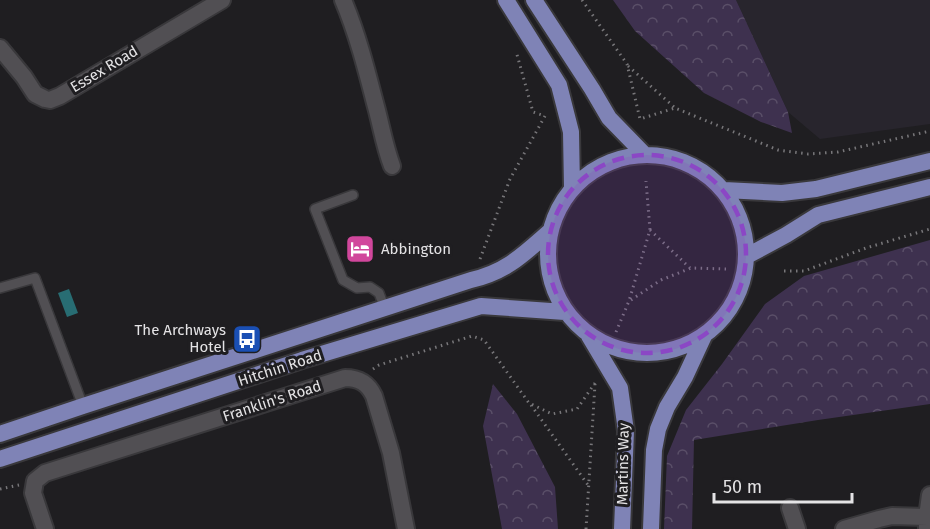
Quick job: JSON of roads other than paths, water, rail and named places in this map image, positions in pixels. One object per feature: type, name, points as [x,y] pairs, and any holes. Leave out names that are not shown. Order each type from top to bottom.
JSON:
[{"type":"main road","points":[[506,0],[559,85],[571,132],[572,188]]},
{"type":"main road","points":[[534,0],[609,118],[644,154]]},
{"type":"main road","points":[[644,154],[674,158],[700,169],[724,190],[744,228],[747,256],[736,299],[722,321],[704,336],[667,352],[630,353],[589,336],[565,312],[549,277],[549,232],[572,188],[605,163],[644,154]]},
{"type":"main road","points":[[724,190],[782,192],[816,189],[930,161]]},
{"type":"main road","points":[[747,256],[818,215],[930,187]]},
{"type":"main road","name":"Hitchin Road","points":[[0,434],[489,276],[514,262],[549,232]]},
{"type":"main road","name":"Hitchin Road","points":[[0,459],[302,360],[481,306],[565,312]]},
{"type":"main road","name":"Martins Way","points":[[589,336],[620,388],[626,431],[622,529]]},
{"type":"main road","points":[[651,529],[654,450],[658,429],[704,336]]},
{"type":"street","name":"Essex Road","points":[[0,48],[35,94],[50,100],[222,0]]},
{"type":"street","points":[[343,0],[356,37],[392,166]]},
{"type":"street","name":"Franklin's Road","points":[[45,529],[33,493],[35,481],[45,473],[338,380],[351,378],[360,380],[369,386],[374,396],[391,453],[406,529]]},
{"type":"street","points":[[844,529],[892,516],[927,523],[930,495]]},
{"type":"street","points":[[790,508],[796,529]]},
{"type":"lane","points":[[353,195],[315,208],[343,280],[357,288],[370,287],[379,293],[385,309]]},
{"type":"lane","points":[[0,288],[36,278],[83,406]]},
{"type":"water","points":[[69,289],[78,313],[67,317],[58,293]]},
{"type":"place","name":"Abbington","points":[[360,249]]},
{"type":"place","name":"The Archways Hotel","points":[[247,339]]}]
